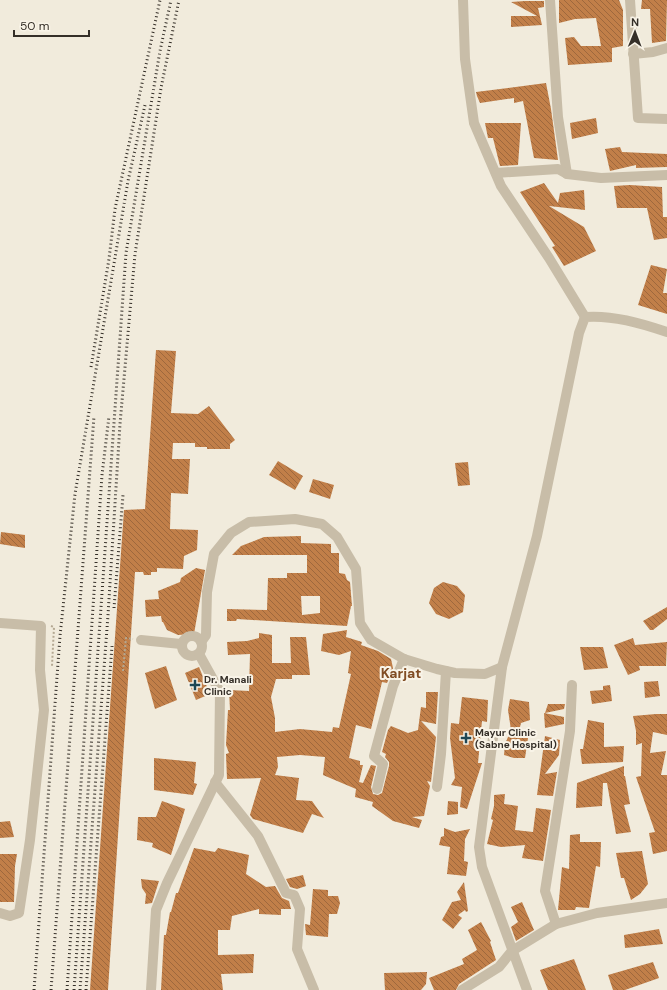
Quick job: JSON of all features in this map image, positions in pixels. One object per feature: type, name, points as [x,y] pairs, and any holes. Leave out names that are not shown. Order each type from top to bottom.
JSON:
[{"type":"street","points":[[463,0],[465,59],[474,123],[502,186],[585,317]]},
{"type":"street","points":[[550,0],[558,116],[566,174]]},
{"type":"street","points":[[630,0],[638,118],[667,119]]},
{"type":"street","points":[[633,54],[653,52],[667,48]]},
{"type":"street","points":[[496,174],[558,169],[566,174],[601,178],[667,176]]},
{"type":"street","points":[[585,317],[601,316],[644,324],[667,332]]},
{"type":"street","points":[[527,990],[482,866],[479,847],[502,667],[537,536],[579,332],[585,317]]},
{"type":"street","points":[[201,642],[192,636],[186,638],[182,644],[182,651],[186,656],[193,657],[199,654],[202,648],[201,642],[206,635],[207,592],[214,554],[231,533],[249,522],[295,519],[322,524],[337,537],[356,569],[360,623],[371,640],[404,660],[446,671],[485,674],[502,667]]},
{"type":"street","points":[[0,623],[41,626],[40,670],[44,710],[30,840],[19,913],[10,916],[0,913]]},
{"type":"street","points":[[141,640],[182,644]]},
{"type":"street","points":[[151,990],[156,910],[167,883],[219,775],[220,692],[199,654]]},
{"type":"street","points":[[377,789],[383,764],[374,756],[393,686],[404,660]]},
{"type":"street","points":[[437,787],[441,754],[446,671]]},
{"type":"street","points":[[556,924],[546,891],[570,732],[572,685]]},
{"type":"street","points":[[216,782],[258,836],[286,893],[294,895],[300,909],[297,949],[314,990]]},
{"type":"street","points":[[462,990],[499,967],[512,951],[556,924],[597,913],[667,903]]},
{"type":"path","points":[[52,666],[54,626]]},
{"type":"path","points":[[123,671],[126,638]]},
{"type":"building","points":[[559,0],[619,0],[623,10],[623,46],[612,48],[612,62],[568,65],[565,38],[574,37],[581,46],[601,46],[596,18],[575,19],[559,23]]},
{"type":"building","points":[[642,0],[667,0],[666,41],[652,43],[650,9],[641,9]]},
{"type":"building","points":[[544,1],[544,7],[538,8],[542,25],[511,27],[511,16],[537,16],[511,2]]},
{"type":"building","points":[[546,83],[558,160],[534,158],[523,101],[514,103],[514,98],[480,103],[476,92]]},
{"type":"building","points":[[596,118],[598,133],[572,139],[570,123]]},
{"type":"building","points":[[485,123],[521,123],[518,165],[500,166],[493,138],[488,138]]},
{"type":"building","points":[[620,147],[622,152],[667,154],[667,167],[636,168],[636,165],[610,171],[605,149]]},
{"type":"building","points":[[544,183],[558,203],[560,193],[584,190],[585,210],[549,206],[584,227],[596,251],[564,266],[552,247],[555,246],[520,192]]},
{"type":"building","points":[[630,185],[662,187],[663,217],[667,217],[667,238],[654,240],[647,208],[617,208],[614,186]]},
{"type":"building","points":[[651,265],[667,269],[663,293],[667,293],[667,314],[638,305]]},
{"type":"building","points":[[156,350],[176,351],[171,413],[198,414],[209,406],[235,440],[230,444],[230,449],[207,449],[207,447],[195,447],[195,443],[173,443],[172,459],[190,459],[188,494],[171,493],[170,529],[198,530],[197,550],[184,556],[183,569],[157,568],[157,572],[151,572],[151,575],[144,575],[143,572],[135,572],[108,990],[90,990],[124,510],[145,509]]},
{"type":"building","points":[[278,461],[303,476],[295,490],[269,475]]},
{"type":"building","points":[[468,462],[470,485],[458,486],[455,463]]},
{"type":"building","points":[[313,479],[334,485],[330,499],[309,492]]},
{"type":"building","points":[[1,532],[25,535],[25,548],[0,544]]},
{"type":"building","points":[[301,536],[301,543],[331,544],[331,553],[339,553],[339,573],[345,574],[347,580],[350,582],[352,606],[347,626],[237,619],[236,621],[227,621],[227,609],[267,610],[268,578],[287,578],[287,573],[307,573],[307,555],[232,555],[241,546],[264,537]],"holes":[[[301,596],[320,596],[320,613],[302,615]]]},
{"type":"building","points":[[196,568],[205,570],[194,634],[178,635],[167,630],[162,622],[161,616],[146,617],[145,600],[159,599],[158,591],[180,582],[181,578]]},
{"type":"building","points":[[443,582],[457,586],[465,595],[463,612],[449,619],[436,614],[429,603],[434,588]]},
{"type":"building","points":[[667,607],[667,619],[653,630],[650,630],[643,621]]},
{"type":"building","points":[[347,630],[346,637],[362,642],[361,645],[378,651],[391,659],[393,668],[387,683],[382,682],[371,729],[356,725],[349,758],[360,761],[360,765],[363,765],[359,782],[363,783],[371,765],[376,766],[371,787],[373,794],[378,795],[382,793],[389,766],[389,762],[385,757],[386,754],[382,752],[388,730],[391,726],[408,733],[418,730],[421,707],[426,708],[426,692],[438,692],[436,724],[421,721],[436,737],[431,782],[427,781],[430,786],[424,816],[412,817],[422,820],[419,828],[393,821],[372,806],[373,802],[355,797],[356,789],[323,775],[325,757],[300,755],[277,757],[278,767],[275,775],[299,778],[296,800],[312,801],[324,818],[312,814],[303,833],[253,819],[250,815],[261,778],[227,779],[226,754],[229,753],[226,745],[228,710],[230,710],[229,690],[249,691],[250,654],[228,655],[227,642],[247,641],[259,638],[259,633],[272,635],[272,663],[291,663],[290,637],[306,637],[310,675],[292,675],[292,679],[276,679],[271,697],[275,718],[275,732],[300,729],[332,732],[333,727],[339,728],[351,674],[348,673],[351,651],[339,655],[321,651],[323,634]]},
{"type":"building","points":[[633,638],[635,645],[667,642],[666,666],[639,666],[640,670],[628,675],[614,645]]},
{"type":"building","points":[[580,647],[603,647],[608,668],[584,670]]},
{"type":"building","points":[[166,666],[177,700],[155,709],[145,673]]},
{"type":"building","points":[[199,667],[210,694],[196,700],[185,673]]},
{"type":"building","points":[[658,681],[660,696],[645,698],[644,682]]},
{"type":"building","points":[[610,685],[612,701],[592,704],[590,691],[603,690],[603,686]]},
{"type":"building","points":[[462,697],[488,700],[487,722],[482,721],[478,763],[482,763],[467,809],[460,807],[462,787],[451,785],[455,778],[450,738],[451,723],[459,724]]},
{"type":"building","points":[[510,699],[529,702],[530,720],[521,723],[518,735],[528,738],[525,758],[514,758],[504,755],[505,744],[511,730],[508,710]]},
{"type":"building","points":[[548,704],[565,704],[564,709],[545,713]]},
{"type":"building","points":[[544,713],[564,717],[564,724],[545,728]]},
{"type":"building","points":[[667,714],[667,735],[653,732],[650,753],[666,751],[661,775],[667,775],[667,851],[653,854],[649,833],[655,832],[636,777],[641,776],[642,743],[636,745],[636,731],[633,716]]},
{"type":"building","points":[[588,720],[604,723],[604,747],[624,746],[623,762],[582,764],[580,749],[583,749]]},
{"type":"building","points":[[545,736],[560,740],[559,755],[545,774],[557,772],[553,796],[537,795]]},
{"type":"building","points":[[154,758],[196,762],[194,783],[197,784],[193,795],[154,790]]},
{"type":"building","points":[[624,766],[624,776],[630,804],[624,805],[631,832],[616,834],[607,783],[603,783],[602,806],[576,808],[577,783]]},
{"type":"building","points":[[505,794],[504,804],[518,806],[515,830],[533,832],[536,808],[551,810],[543,861],[522,858],[525,845],[501,847],[487,844],[493,820],[491,819],[494,806],[494,795]]},
{"type":"building","points":[[162,801],[185,809],[171,855],[152,847],[153,843],[137,840],[138,817],[156,817]]},
{"type":"building","points":[[448,801],[458,802],[458,814],[447,815]]},
{"type":"building","points":[[10,821],[14,837],[0,838],[0,822]]},
{"type":"building","points":[[444,828],[455,832],[470,829],[465,839],[464,861],[468,862],[466,876],[447,874],[450,847],[439,845],[441,837],[444,836]]},
{"type":"building","points":[[580,834],[580,842],[601,842],[600,867],[596,866],[589,908],[576,907],[575,910],[558,910],[562,867],[569,869],[570,835]]},
{"type":"building","points":[[194,848],[215,852],[218,848],[249,855],[246,874],[266,887],[275,886],[282,898],[289,901],[291,909],[281,909],[281,915],[259,914],[259,909],[232,916],[230,930],[218,930],[218,955],[254,954],[253,973],[221,974],[223,990],[161,990],[164,935],[166,935],[170,912],[176,893],[178,893]]},
{"type":"building","points":[[642,851],[648,884],[640,894],[631,900],[624,878],[621,878],[616,853]]},
{"type":"building","points":[[0,854],[17,854],[15,866],[14,902],[0,902]]},
{"type":"building","points":[[303,875],[306,886],[297,889],[290,887],[286,879]]},
{"type":"building","points":[[141,879],[159,881],[152,903],[145,904],[146,894],[142,888]]},
{"type":"building","points":[[464,882],[468,911],[466,912],[465,910],[458,915],[462,918],[453,929],[442,920],[452,902],[461,900],[457,892]]},
{"type":"building","points":[[313,889],[328,890],[328,896],[338,896],[340,903],[337,914],[329,914],[328,937],[306,935],[305,924],[310,925]]},
{"type":"building","points":[[522,902],[534,930],[516,941],[511,927],[518,922],[511,907]]},
{"type":"building","points":[[481,922],[491,941],[490,942],[496,960],[459,984],[456,990],[434,990],[429,978],[464,964],[462,959],[477,950],[468,930]]},
{"type":"building","points":[[659,929],[663,944],[625,948],[624,935]]},
{"type":"building","points":[[574,959],[586,990],[548,990],[540,970]]},
{"type":"building","points":[[653,962],[659,978],[625,990],[613,990],[608,975]]},
{"type":"building","points":[[427,972],[426,984],[421,990],[385,990],[384,973]]},
{"type":"railway","points":[[91,367],[109,259],[115,209],[160,0]]},
{"type":"railway","points":[[74,990],[126,253],[160,51],[171,0]]},
{"type":"railway","points":[[80,990],[108,615],[120,424],[135,254],[161,88],[179,0]]},
{"type":"railway","points":[[34,990],[60,636],[75,494],[128,181],[145,105]]},
{"type":"railway","points":[[51,990],[94,416]]},
{"type":"railway","points":[[67,990],[102,475],[109,416]]},
{"type":"railway","points":[[114,608],[123,495]]},
{"type":"railway","points":[[86,990],[112,646]]},
{"type":"place","name":"Dr. Manali Clinic","points":[[195,685]]},
{"type":"place","name":"Mayur Clinic (Sabne Hospital)","points":[[466,738]]},
{"type":"district","name":"Karjat","points":[[401,673]]}]
